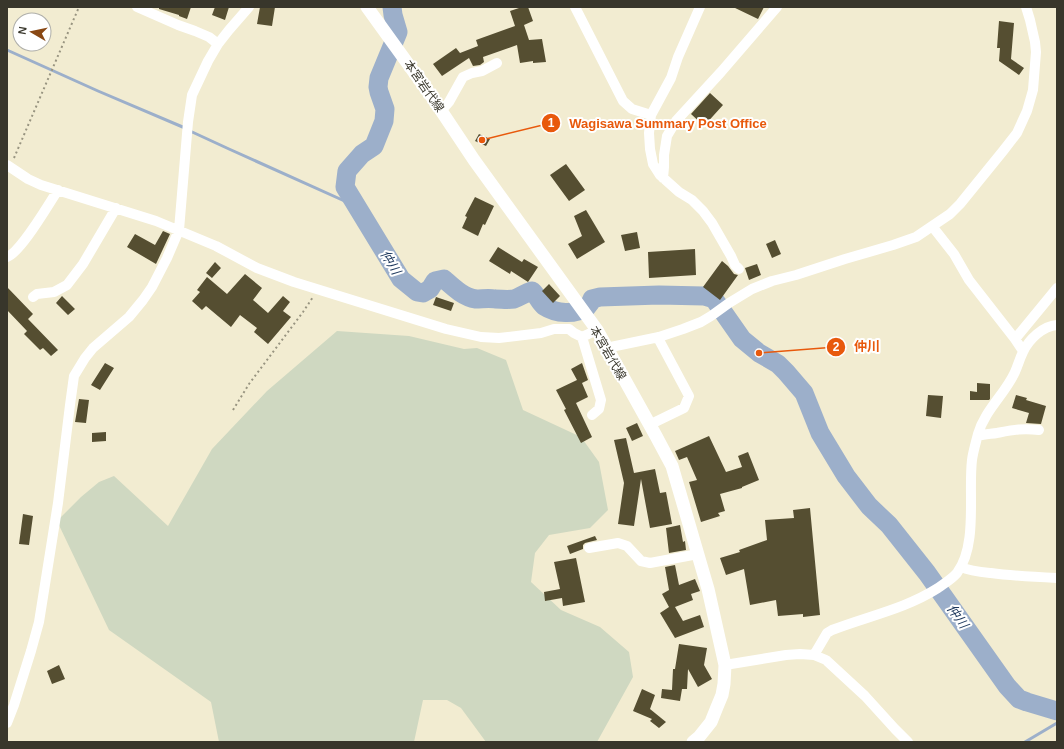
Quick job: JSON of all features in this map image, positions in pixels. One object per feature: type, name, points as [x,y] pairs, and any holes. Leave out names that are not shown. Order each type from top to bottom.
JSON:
[{"type":"main road","name":"本宮岩代線","points":[[367,7],[442,110],[474,160],[597,330],[672,466],[708,589],[725,672],[722,694],[711,722],[693,742]]},
{"type":"street","points":[[137,7],[178,26],[209,37],[218,44]]},
{"type":"street","points":[[7,723],[14,705],[39,622],[58,503],[74,376],[93,348],[129,317],[143,300],[152,287],[167,258],[179,230],[188,122],[192,95],[197,82],[218,44],[249,7]]},
{"type":"street","points":[[575,7],[623,101],[632,109],[651,116]]},
{"type":"street","points":[[700,7],[678,57],[671,78],[651,116],[649,133],[650,149],[653,164],[660,175],[679,192],[692,200],[703,211],[712,223],[735,265],[739,269]]},
{"type":"street","points":[[663,178],[667,136],[676,121],[722,72],[777,7]]},
{"type":"street","points":[[606,348],[658,338],[683,329],[700,322],[752,289],[772,281],[796,275],[916,237],[950,214],[960,204],[1017,133],[1027,111],[1033,90],[1036,52],[1026,7]]},
{"type":"street","points":[[442,110],[449,102],[463,77],[482,71],[497,63]]},
{"type":"street","points":[[8,166],[28,179],[41,184],[156,221],[179,230],[216,246],[257,268],[294,282],[446,329],[481,337],[510,338],[541,333],[554,329],[569,328],[574,333],[582,337],[601,400],[599,409],[592,415]]},
{"type":"street","points":[[7,257],[23,243],[58,190]]},
{"type":"street","points":[[33,297],[37,294],[54,292],[67,285],[83,264],[116,208]]},
{"type":"street","points":[[932,226],[954,254],[969,280],[1015,338],[1023,351]]},
{"type":"street","points":[[1015,338],[1057,288]]},
{"type":"street","points":[[814,655],[827,633],[832,630],[901,606],[924,596],[950,580],[956,574],[965,559],[969,537],[972,505],[972,460],[983,420],[1010,383],[1023,351],[1029,342],[1048,326],[1057,325]]},
{"type":"street","points":[[582,337],[597,330]]},
{"type":"street","points":[[649,425],[684,408],[689,396],[658,338]]},
{"type":"street","points":[[978,436],[1024,428],[1039,430]]},
{"type":"street","points":[[589,548],[618,543],[627,546],[641,561],[650,563],[698,554]]},
{"type":"street","points":[[961,567],[982,572],[1015,576],[1057,578]]},
{"type":"street","points":[[724,665],[800,654],[814,655],[826,660],[859,691],[908,742]]},
{"type":"path","points":[[8,166],[79,7]]},
{"type":"path","points":[[233,410],[249,384],[303,312],[318,289]]},
{"type":"green space","points":[[337,331],[409,336],[464,349],[477,348],[506,360],[523,410],[581,437],[599,462],[608,510],[590,528],[549,535],[535,553],[531,582],[561,610],[600,627],[629,652],[633,677],[597,742],[486,742],[461,708],[447,700],[423,700],[414,742],[219,742],[211,702],[109,630],[57,521],[81,497],[99,482],[114,476],[168,526],[212,449],[267,391]]},
{"type":"building","points":[[159,7],[191,7],[187,19],[159,9]]},
{"type":"building","points":[[215,7],[229,7],[225,20],[212,15]]},
{"type":"building","points":[[260,7],[275,7],[272,26],[257,24]]},
{"type":"building","points":[[522,7],[528,7],[533,21],[524,25],[529,40],[542,39],[546,62],[533,63],[533,61],[520,63],[517,45],[483,57],[484,62],[480,65],[473,66],[469,58],[442,76],[433,64],[456,48],[460,53],[478,46],[476,40],[515,26],[510,11]]},
{"type":"building","points":[[733,7],[764,7],[758,19]]},
{"type":"building","points":[[999,21],[1014,23],[1011,59],[1024,68],[1019,75],[999,61],[1000,48],[997,48]]},
{"type":"building","points":[[710,93],[723,105],[704,126],[691,114]]},
{"type":"building","points":[[479,134],[490,139],[486,146],[475,141]]},
{"type":"building","points":[[566,164],[585,190],[569,201],[550,175]]},
{"type":"building","points":[[475,197],[494,206],[485,225],[483,224],[478,236],[462,228],[467,217],[465,216]]},
{"type":"building","points":[[586,210],[605,242],[577,259],[568,244],[582,236],[574,216]]},
{"type":"building","points":[[163,231],[170,234],[156,264],[127,247],[135,234],[155,245]]},
{"type":"building","points":[[637,232],[640,248],[625,251],[621,235]]},
{"type":"building","points":[[775,240],[781,254],[772,258],[766,244]]},
{"type":"building","points":[[498,247],[522,262],[524,259],[538,267],[528,282],[511,271],[510,274],[489,261]]},
{"type":"building","points":[[695,249],[696,275],[649,278],[648,252]]},
{"type":"building","points":[[722,261],[734,274],[738,275],[720,300],[703,287]]},
{"type":"building","points":[[215,262],[221,268],[212,278],[206,273]]},
{"type":"building","points":[[757,264],[761,275],[749,280],[745,268]]},
{"type":"building","points":[[245,274],[262,288],[253,300],[268,313],[283,296],[290,302],[283,311],[291,317],[268,344],[254,332],[257,328],[240,315],[231,327],[206,306],[202,310],[192,301],[200,292],[197,290],[207,277],[227,294]]},
{"type":"building","points":[[549,284],[560,296],[553,303],[542,291]]},
{"type":"building","points":[[7,287],[33,314],[28,319],[58,350],[51,356],[43,348],[40,350],[24,334],[27,331],[7,310]]},
{"type":"building","points":[[62,296],[75,309],[68,315],[56,303]]},
{"type":"building","points":[[436,297],[454,303],[451,311],[433,305]]},
{"type":"building","points":[[105,363],[114,368],[100,390],[91,385]]},
{"type":"building","points":[[582,363],[588,380],[582,383],[588,397],[576,403],[592,437],[581,443],[564,410],[566,409],[556,390],[577,380],[571,369]]},
{"type":"building","points":[[977,383],[990,384],[989,400],[970,400],[970,391],[977,392]]},
{"type":"building","points":[[928,395],[943,396],[941,418],[926,416]]},
{"type":"building","points":[[1016,395],[1027,398],[1026,400],[1046,406],[1041,424],[1026,423],[1029,413],[1012,408]]},
{"type":"building","points":[[79,399],[89,400],[86,423],[75,422]]},
{"type":"building","points":[[637,423],[643,436],[632,441],[626,428]]},
{"type":"building","points":[[106,432],[106,441],[92,442],[92,433]]},
{"type":"building","points":[[709,436],[726,472],[742,467],[738,456],[748,452],[759,480],[742,488],[720,494],[725,511],[718,513],[720,516],[701,522],[689,482],[697,480],[687,457],[679,460],[675,451]]},
{"type":"building","points":[[626,438],[634,473],[655,469],[660,493],[666,492],[672,524],[650,528],[641,479],[634,526],[618,524],[624,483],[614,440]]},
{"type":"building","points":[[810,508],[820,615],[803,617],[803,614],[778,616],[776,600],[750,605],[744,569],[726,575],[720,558],[740,552],[739,550],[767,540],[765,520],[794,518],[793,510]]},
{"type":"building","points":[[23,514],[33,516],[29,545],[19,544]]},
{"type":"building","points":[[680,525],[686,550],[669,553],[666,528]]},
{"type":"building","points":[[595,536],[597,540],[585,543],[583,545],[583,549],[570,554],[567,546]]},
{"type":"building","points":[[576,558],[585,602],[563,606],[562,598],[545,601],[544,592],[560,589],[554,562]]},
{"type":"building","points":[[675,565],[679,585],[695,579],[700,591],[691,594],[693,600],[675,607],[683,621],[700,615],[704,627],[675,638],[660,613],[669,607],[662,594],[669,590],[665,567]]},
{"type":"building","points":[[679,644],[707,648],[704,665],[712,679],[698,687],[688,669],[687,689],[682,689],[680,701],[661,698],[662,689],[672,690],[673,669],[675,669]]},
{"type":"building","points":[[59,665],[65,679],[52,684],[47,671]]},
{"type":"building","points":[[642,689],[655,695],[650,709],[666,722],[659,728],[650,721],[652,719],[633,711]]},
{"type":"waterway","name":"仲川","points":[[392,7],[398,32],[379,78],[378,87],[385,109],[384,121],[374,146],[362,154],[347,171],[345,187],[401,279],[417,292],[423,293],[430,289],[435,281],[444,279],[463,294],[476,299],[514,299],[532,291],[544,306],[560,312],[582,310],[588,306],[592,299],[600,297],[659,295],[704,296],[714,299],[742,339],[759,353],[778,364],[804,393],[820,433],[846,476],[869,506],[889,525],[927,573],[1007,686],[1019,699],[1057,711]]},
{"type":"waterway","points":[[7,50],[185,128]]},
{"type":"waterway","points":[[190,131],[349,203],[345,187]]},
{"type":"waterway","points":[[1025,742],[1057,723]]},
{"type":"place","name":"Wagisawa Summary Post Office","points":[[482,140]]},
{"type":"place","name":"仲川","points":[[759,353]]}]
